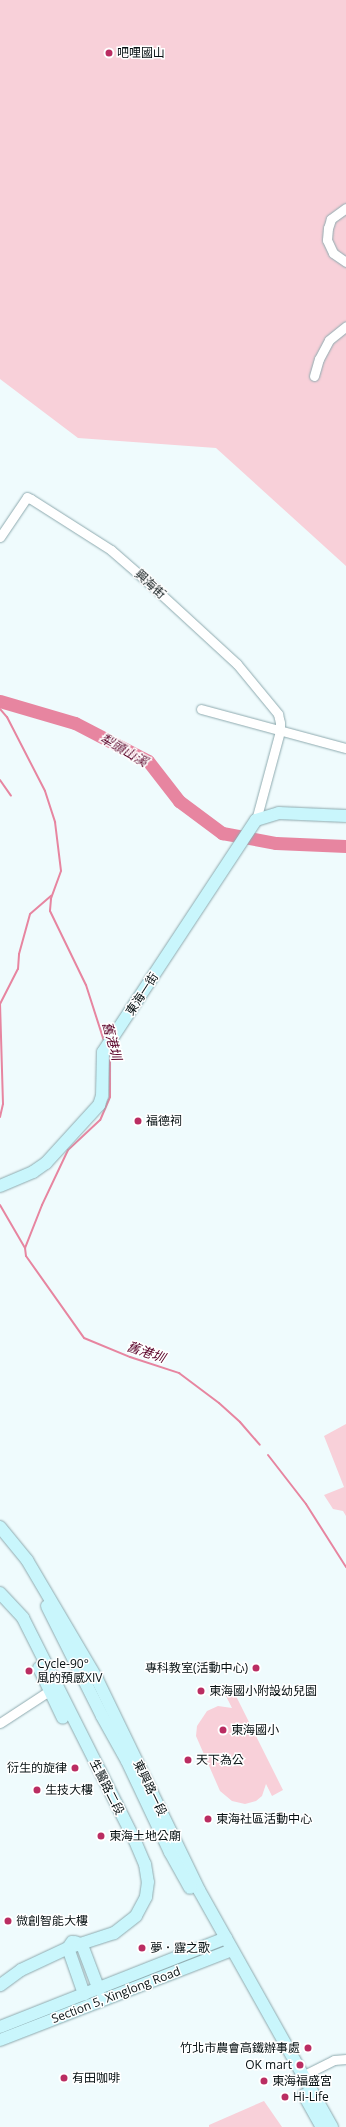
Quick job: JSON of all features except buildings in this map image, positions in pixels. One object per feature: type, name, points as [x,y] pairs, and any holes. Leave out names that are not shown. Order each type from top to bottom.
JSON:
[{"type":"street","points":[[346,208],[331,219],[328,228],[327,240],[333,253],[346,262]]},
{"type":"street","points":[[314,376],[319,360],[329,340],[346,326]]},
{"type":"street","name":"興海街","points":[[0,538],[27,497],[111,550],[237,664],[278,714],[280,731]]},
{"type":"street","points":[[201,709],[346,748]]},
{"type":"street","points":[[256,820],[280,731]]},
{"type":"street","points":[[256,820],[279,813],[346,816]]},
{"type":"street","name":"東海一街","points":[[0,1186],[33,1172],[46,1163],[99,1105],[102,1096],[102,1058],[106,1048],[256,820]]},
{"type":"street","name":"東興路一段","points":[[0,1528],[31,1566],[97,1679],[222,1940]]},
{"type":"street","name":"東興路一段","points":[[0,1538],[19,1560],[41,1594],[143,1791],[170,1852],[229,1952],[299,2077]]},
{"type":"street","name":"生醫路二段","points":[[0,1594],[23,1618],[52,1689]]},
{"type":"street","name":"生醫路二段","points":[[0,1605],[17,1624],[135,1841],[145,1864],[148,1882],[146,1897],[136,1916],[114,1933],[18,1962],[0,1977]]},
{"type":"street","points":[[0,1723],[52,1689]]},
{"type":"street","name":"Section 5, Xinglong Road","points":[[0,2027],[84,1994],[99,1990],[222,1940]]},
{"type":"street","points":[[74,1945],[99,1990]]},
{"type":"street","points":[[74,1945],[84,1994]]},
{"type":"street","name":"生醫路二段","points":[[0,1985],[21,1970],[74,1945]]},
{"type":"street","name":"Section 5, Xinglong Road","points":[[0,2040],[229,1952]]},
{"type":"street","points":[[299,2077],[334,2060],[346,2059]]},
{"type":"street","points":[[299,2077],[322,2127]]},
{"type":"street","points":[[299,2077],[332,2127]]},
{"type":"shaded area","points":[[0,0],[346,0],[346,566],[216,448],[78,438],[0,379]]},
{"type":"shaded area","points":[[346,1424],[346,1516],[343,1511],[333,1509],[324,1495],[344,1487],[324,1436]]},
{"type":"shaded area","points":[[233,1690],[283,1790],[272,1796],[266,1784],[262,1796],[256,1801],[245,1804],[232,1801],[220,1791],[196,1736],[197,1726],[207,1711],[218,1706],[232,1708],[225,1694]]},
{"type":"shaded area","points":[[264,2101],[282,2127],[209,2127],[209,2125]]},
{"type":"waterway","name":"犁頭山溪","points":[[0,701],[75,723],[148,761],[179,801],[222,833],[276,843],[346,846]]},
{"type":"waterway","name":"舊港圳","points":[[0,709],[7,717],[45,791],[55,822],[61,871],[51,899],[50,911],[86,985],[104,1041]]},
{"type":"waterway","points":[[0,780],[11,796]]},
{"type":"waterway","name":"舊港圳","points":[[0,1117],[3,1104],[0,1004],[18,969],[19,954],[30,914],[51,896]]},
{"type":"waterway","name":"舊港圳","points":[[108,1055],[110,1061],[110,1097],[100,1120],[68,1150],[42,1205],[25,1248],[26,1256],[84,1338],[130,1357],[179,1373],[219,1403],[240,1422],[260,1445]]},
{"type":"waterway","name":"舊港圳","points":[[0,1205],[25,1248]]},
{"type":"waterway","name":"舊港圳","points":[[268,1455],[306,1504],[346,1567]]},
{"type":"place","name":"吧哩國山","points":[[109,53]]},
{"type":"place","name":"福德祠","points":[[138,1121]]},
{"type":"place","name":"專科教室(活動中心)","points":[[256,1668]]},
{"type":"place","name":"Cycle-90° 風的預感XIV","points":[[29,1671]]},
{"type":"place","name":"東海國小附設幼兒園","points":[[201,1691]]},
{"type":"place","name":"東海國小","points":[[223,1730]]},
{"type":"place","name":"天下為公","points":[[188,1760]]},
{"type":"place","name":"衍生的旋律","points":[[75,1768]]},
{"type":"place","name":"生技大樓","points":[[37,1790]]},
{"type":"place","name":"東海社區活動中心","points":[[208,1819]]},
{"type":"place","name":"東海土地公廟","points":[[101,1836]]},
{"type":"place","name":"微創智能大樓","points":[[8,1921]]},
{"type":"place","name":"夢．露之歌","points":[[142,1948]]},
{"type":"place","name":"竹北市農會高鐵辦事處","points":[[308,2048]]},
{"type":"place","name":"OK mart","points":[[300,2065]]},
{"type":"place","name":"有田咖啡","points":[[64,2078]]},
{"type":"place","name":"東海福盛宮","points":[[264,2081]]},
{"type":"place","name":"Hi-Life","points":[[285,2097]]}]
